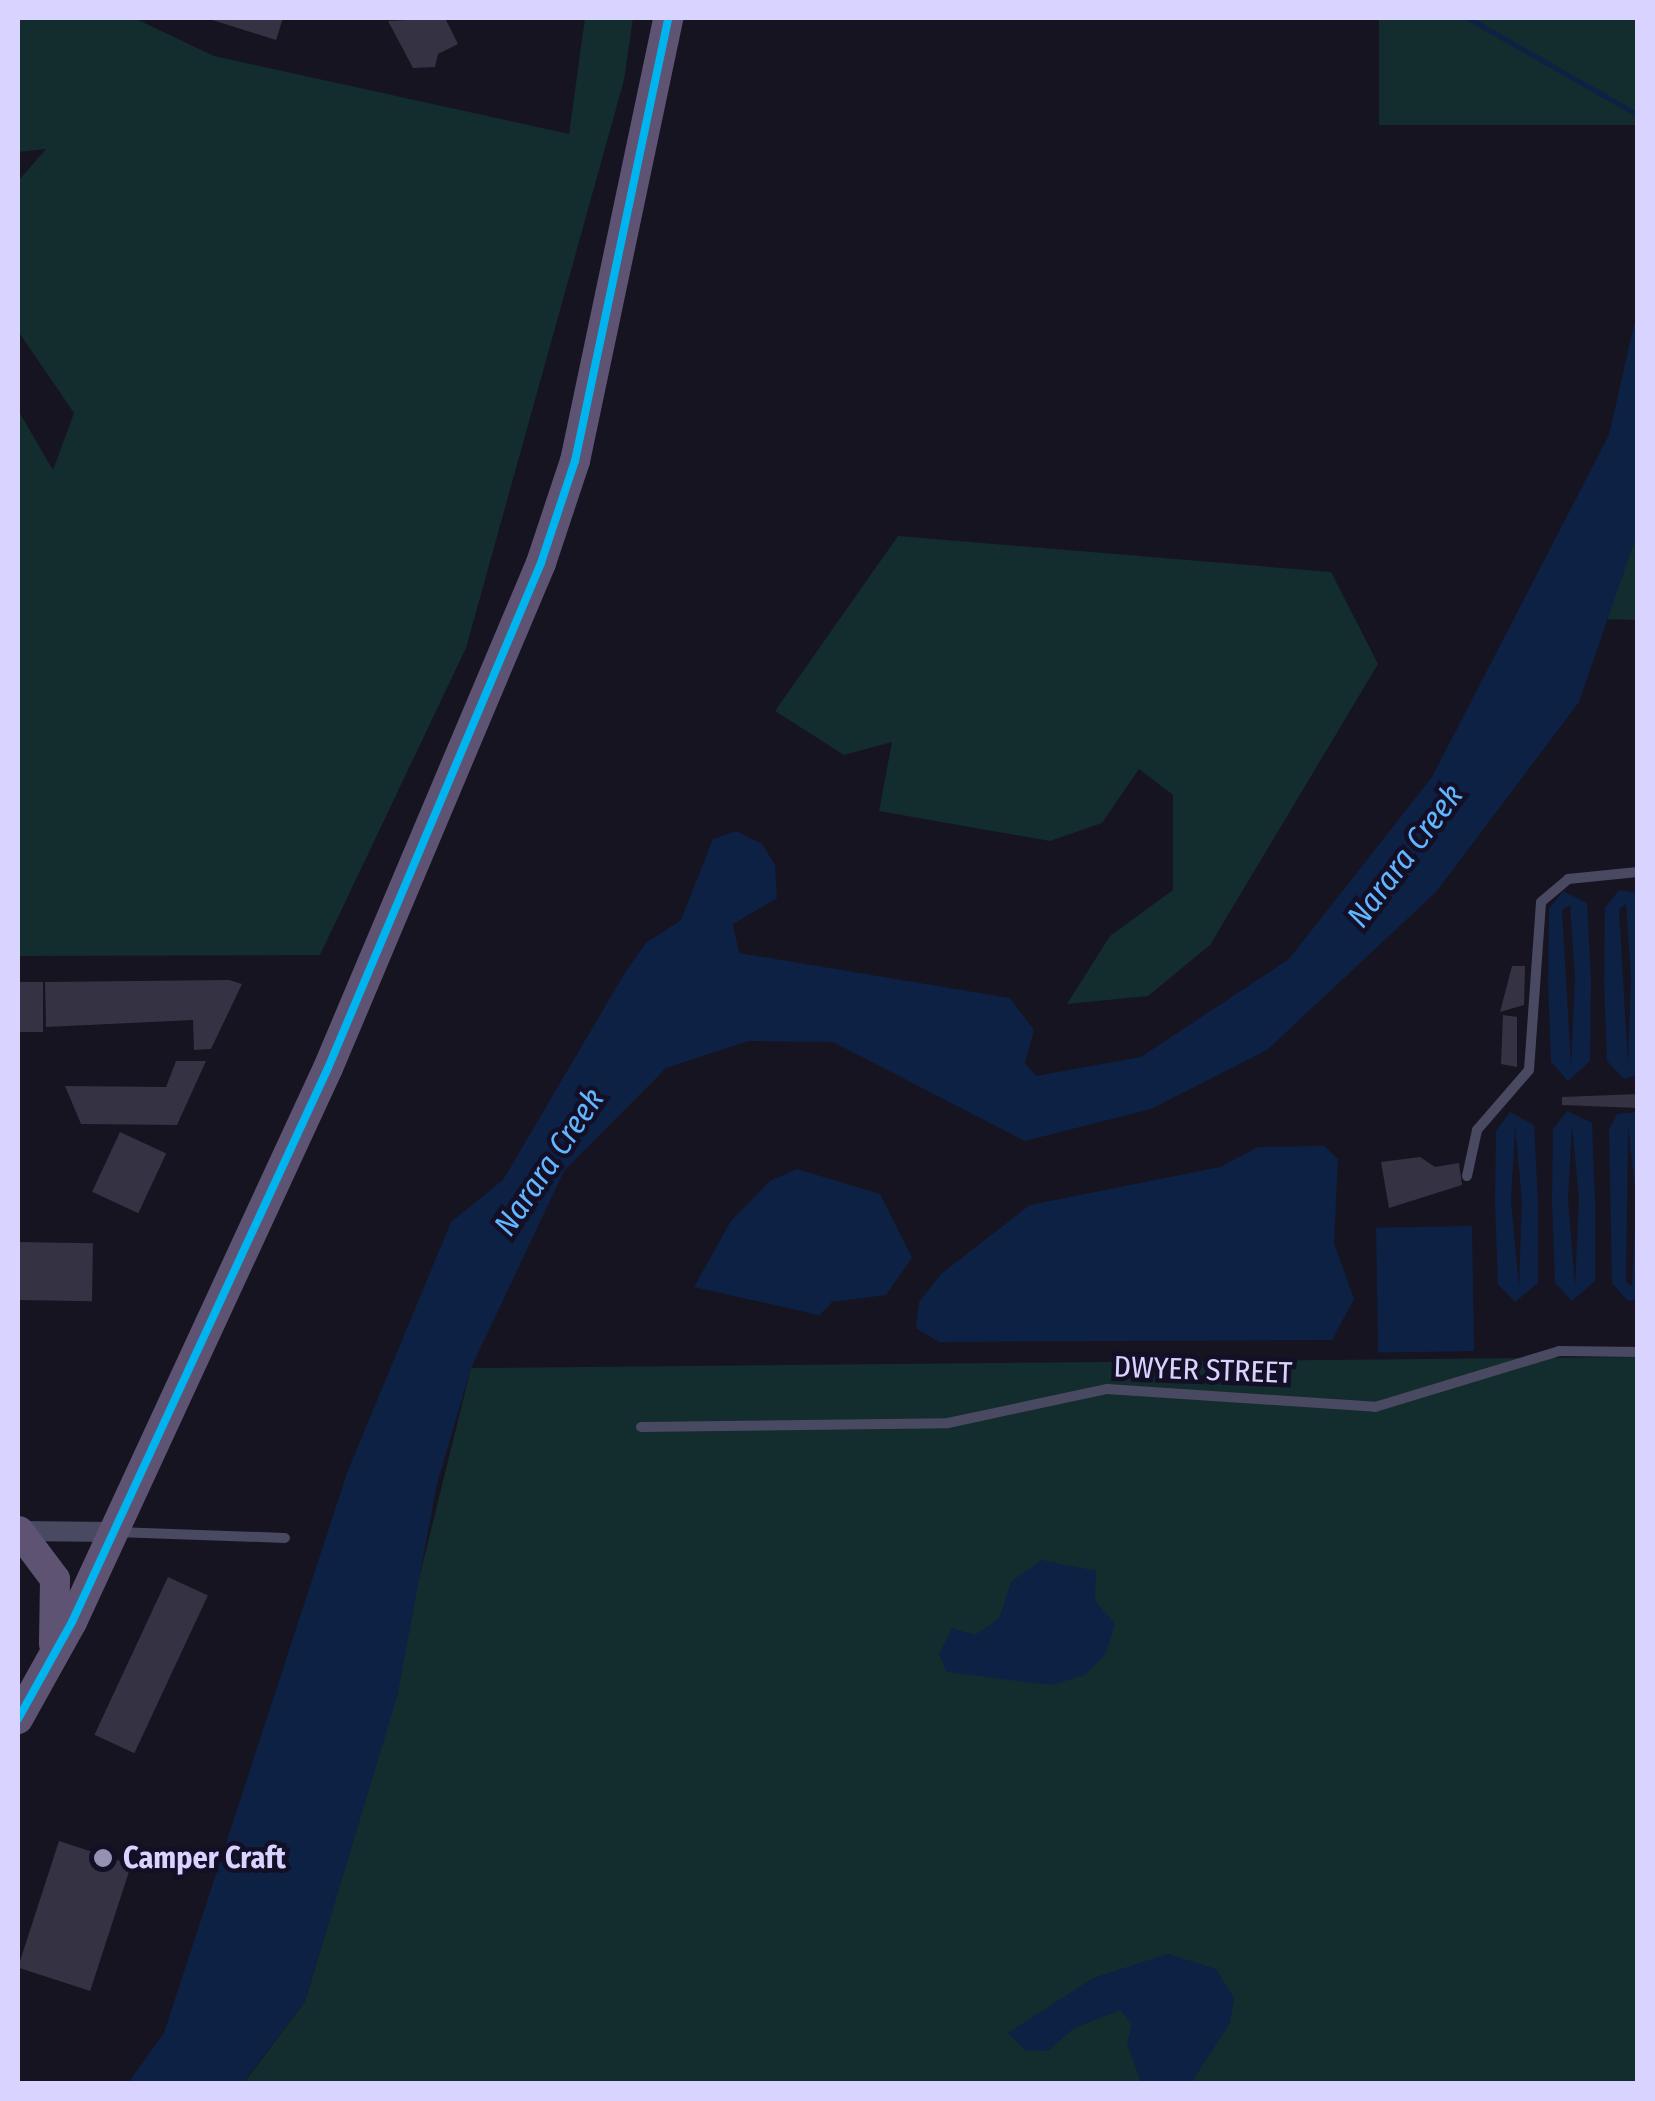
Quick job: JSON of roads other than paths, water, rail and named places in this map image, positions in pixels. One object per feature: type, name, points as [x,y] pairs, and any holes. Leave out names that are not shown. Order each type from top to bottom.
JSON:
[{"type":"main road","points":[[18,1719],[115,1532],[328,1068],[541,563],[575,461],[668,18]]},
{"type":"main road","points":[[18,1531],[55,1579],[52,1657]]},
{"type":"street","points":[[18,1531],[115,1532]]},
{"type":"lane","points":[[1467,1176],[1477,1130],[1529,1070],[1541,902],[1568,878],[1638,872]]},
{"type":"lane","name":"DWYER STREET","points":[[642,1428],[948,1423],[1107,1389],[1375,1406],[1559,1351],[1638,1352]]},
{"type":"lane","points":[[115,1532],[285,1538]]},
{"type":"water","name":"Narara Creek","points":[[1637,312],[1637,534],[1579,702],[1436,892],[1267,1050],[1151,1109],[1025,1141],[833,1042],[748,1041],[666,1068],[564,1171],[471,1368],[437,1484],[397,1697],[305,2001],[243,2083],[128,2083],[164,2033],[347,1473],[451,1222],[503,1180],[626,971],[646,943],[681,920],[713,839],[736,831],[762,844],[775,865],[777,898],[733,924],[739,953],[1010,998],[1034,1030],[1025,1063],[1036,1076],[1141,1057],[1289,959],[1432,777],[1609,435]]},
{"type":"water","points":[[1619,890],[1638,893],[1637,1075],[1624,1079],[1607,1061],[1605,908]],"holes":[[[1626,904],[1631,977],[1628,1064],[1619,909]]]},
{"type":"water","points":[[1563,891],[1587,903],[1590,1061],[1568,1081],[1551,1062],[1549,909]],"holes":[[[1570,905],[1575,978],[1571,1066],[1562,910]]]},
{"type":"water","points":[[1567,1111],[1592,1123],[1595,1281],[1572,1301],[1555,1283],[1553,1129]],"holes":[[[1572,1125],[1579,1199],[1575,1286],[1568,1199]]]},
{"type":"water","points":[[1510,1112],[1534,1125],[1538,1283],[1515,1302],[1498,1284],[1496,1131]],"holes":[[[1515,1127],[1522,1200],[1519,1288],[1511,1201]]]},
{"type":"water","points":[[1637,1112],[1638,1299],[1628,1301],[1612,1283],[1609,1129],[1617,1114]],"holes":[[[1628,1125],[1636,1199],[1632,1286],[1626,1282]]]},
{"type":"water","points":[[1324,1146],[1338,1159],[1334,1243],[1354,1299],[1332,1340],[939,1342],[916,1328],[919,1302],[941,1274],[1030,1205],[1220,1167],[1258,1147]]},
{"type":"water","points":[[797,1169],[880,1194],[912,1258],[886,1295],[832,1302],[819,1315],[694,1287],[731,1221],[770,1181]]},
{"type":"water","points":[[1472,1226],[1474,1351],[1378,1353],[1376,1228]]},
{"type":"water","points":[[1041,1560],[1096,1571],[1095,1601],[1115,1624],[1106,1653],[1085,1675],[1051,1685],[947,1672],[939,1654],[952,1628],[975,1635],[999,1619],[1011,1582]]},
{"type":"water","points":[[1168,1954],[1216,1969],[1234,1998],[1230,2023],[1191,2083],[1141,2083],[1127,2043],[1132,2024],[1120,2010],[1074,2028],[1048,2051],[1025,2050],[1008,2033],[1093,1978]]},
{"type":"waterway","points":[[1468,18],[1638,115]]},
{"type":"place","name":"Camper Craft","points":[[103,1858]]}]
